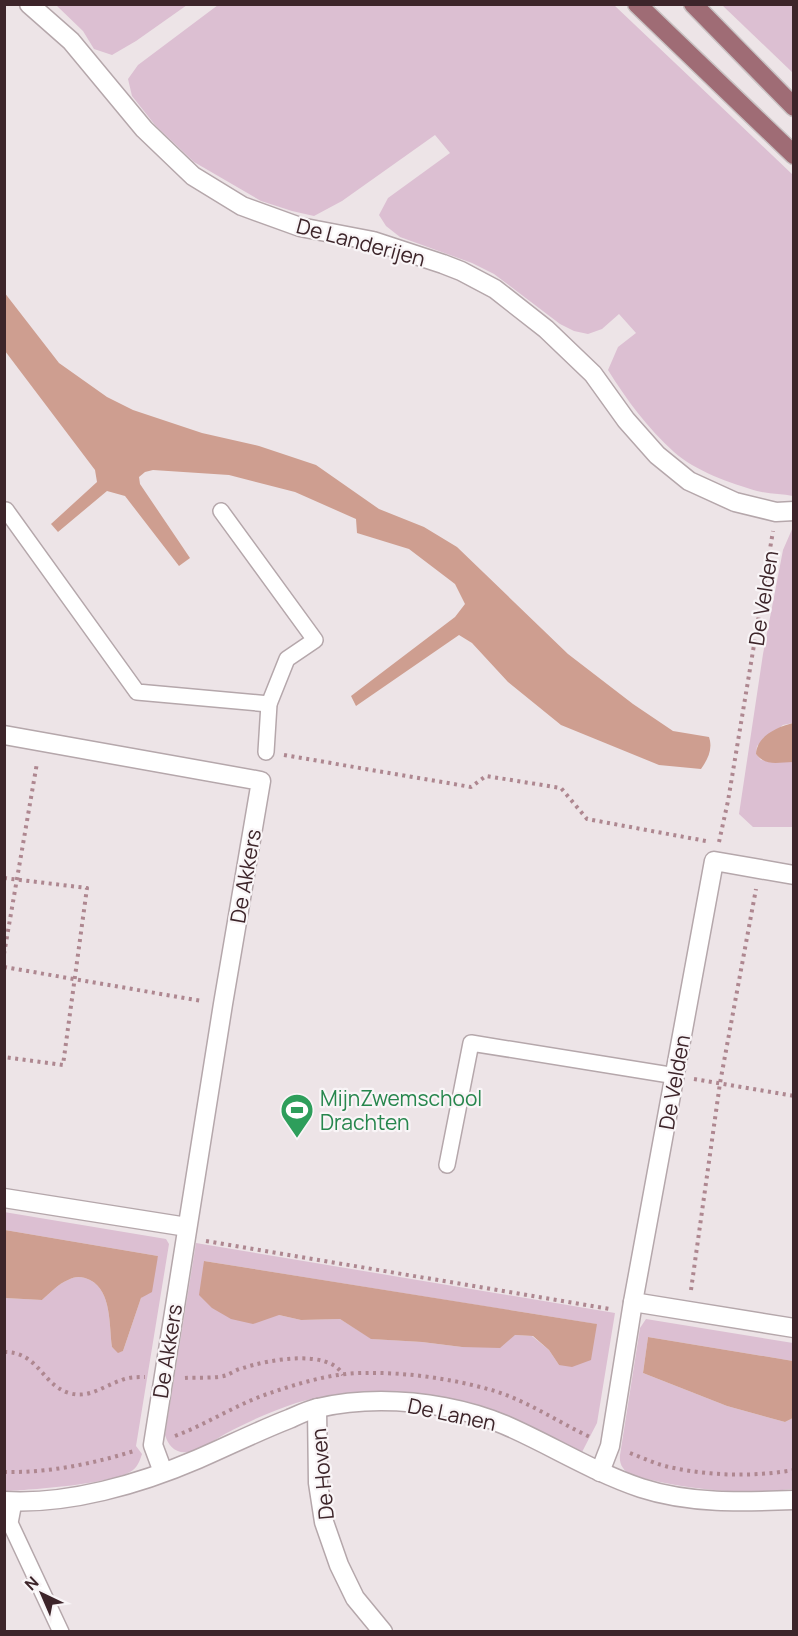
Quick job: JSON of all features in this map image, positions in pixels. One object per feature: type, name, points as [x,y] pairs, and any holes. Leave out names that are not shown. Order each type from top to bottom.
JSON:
[{"type":"main road","points":[[637,4],[794,155]]},
{"type":"main road","points":[[693,4],[794,107]]},
{"type":"street","name":"De Landerijen","points":[[30,4],[71,41],[144,129],[193,176],[242,207],[300,227],[373,241],[461,271],[495,290],[546,329],[593,374],[626,420],[650,446],[689,481],[735,502],[785,512]]},
{"type":"street","name":"De Akkers","points":[[4,735],[261,781],[153,1445],[163,1472]]},
{"type":"street","points":[[716,852],[760,869],[794,874]]},
{"type":"street","name":"De Velden","points":[[600,1472],[610,1446],[716,852]]},
{"type":"street","points":[[4,1198],[186,1233]]},
{"type":"street","points":[[633,1307],[688,1312],[794,1328]]},
{"type":"street","name":"De Lanen","points":[[9,1501],[40,1501],[114,1488],[163,1472],[317,1408],[356,1402],[383,1401],[426,1404],[467,1413],[504,1425],[600,1472],[642,1488],[690,1499],[736,1502],[794,1500]]},
{"type":"street","name":"De Hoven","points":[[317,1408],[318,1483],[324,1522],[339,1565],[355,1598],[383,1632]]},
{"type":"lane","points":[[4,511],[6,510],[137,692],[269,704]]},
{"type":"lane","points":[[221,511],[315,639],[287,659],[269,704],[266,752]]},
{"type":"lane","points":[[447,1165],[471,1043],[676,1076]]},
{"type":"lane","points":[[9,1501],[10,1523],[61,1632]]},
{"type":"path","name":"De Velden","points":[[716,852],[785,512]]},
{"type":"path","points":[[4,954],[41,741]]},
{"type":"path","points":[[266,752],[471,787],[486,776],[561,788],[587,819],[716,852]]},
{"type":"path","points":[[688,1312],[720,1083],[760,869]]},
{"type":"path","points":[[4,878],[87,888],[63,1065],[4,1057]]},
{"type":"path","points":[[4,967],[223,1004]]},
{"type":"path","points":[[676,1076],[794,1096]]},
{"type":"path","points":[[186,1233],[633,1307]]},
{"type":"path","points":[[4,1472],[79,1465],[153,1445],[270,1393],[310,1380],[363,1373],[452,1381],[496,1392],[537,1408],[610,1446],[669,1467],[722,1474],[771,1474],[794,1470]]},
{"type":"shaded area","points":[[56,5],[187,5],[112,55],[94,49],[83,31]]},
{"type":"shaded area","points":[[218,5],[614,5],[793,175],[793,496],[757,491],[713,476],[682,459],[655,434],[630,403],[608,370],[618,347],[636,333],[619,314],[602,329],[588,334],[574,331],[560,324],[494,274],[472,263],[400,237],[386,226],[379,215],[388,198],[450,153],[435,135],[342,201],[314,216],[261,201],[194,162],[155,125],[132,96],[128,79],[138,65]]},
{"type":"shaded area","points":[[722,5],[793,5],[793,73]]},
{"type":"shaded area","points":[[4,292],[59,363],[107,397],[133,410],[202,433],[259,446],[316,465],[379,509],[424,527],[457,547],[568,654],[633,704],[673,731],[709,737],[709,754],[701,769],[659,765],[561,725],[508,682],[472,643],[459,635],[356,706],[351,696],[455,617],[465,604],[455,584],[409,549],[357,533],[356,519],[295,492],[229,475],[153,470],[145,472],[139,477],[140,484],[190,558],[179,566],[125,496],[107,491],[58,532],[51,524],[97,482],[95,470],[5,351]]},
{"type":"shaded area","points":[[793,527],[793,723],[783,725],[757,746],[756,754],[761,760],[793,762],[793,827],[753,827],[739,814],[763,654],[783,550]]},
{"type":"shaded area","points":[[793,723],[793,762],[768,762],[756,754],[764,737]]},
{"type":"shaded area","points":[[4,1212],[166,1239],[169,1244],[136,1446],[142,1454],[135,1468],[124,1475],[91,1483],[5,1491],[5,1298],[42,1300],[57,1286],[71,1279],[79,1277],[90,1280],[97,1285],[106,1300],[112,1347],[118,1352],[123,1351],[141,1298],[146,1294],[158,1256],[5,1230]]},
{"type":"shaded area","points":[[5,1230],[158,1256],[152,1292],[141,1298],[123,1351],[118,1353],[112,1347],[106,1300],[97,1285],[90,1280],[79,1277],[71,1279],[57,1286],[42,1300],[5,1298]]},
{"type":"shaded area","points":[[196,1243],[615,1313],[597,1423],[581,1454],[536,1428],[473,1405],[444,1398],[384,1392],[325,1396],[296,1403],[251,1421],[193,1451],[179,1452],[170,1445],[165,1435]],"holes":[[[204,1261],[597,1324],[559,1365],[549,1350],[532,1336],[515,1335],[462,1347],[372,1339],[340,1319],[301,1320],[279,1315]]]},
{"type":"shaded area","points":[[204,1261],[597,1324],[591,1360],[572,1367],[559,1365],[549,1350],[533,1336],[515,1335],[500,1348],[462,1347],[371,1339],[340,1319],[301,1320],[279,1315],[253,1324],[231,1319],[212,1308],[199,1295]]},
{"type":"shaded area","points":[[646,1319],[793,1343],[793,1361],[648,1337],[643,1373],[727,1406],[785,1422],[793,1418],[793,1489],[731,1491],[692,1488],[631,1475],[624,1469],[620,1455],[640,1328]]},
{"type":"shaded area","points":[[648,1337],[793,1361],[793,1418],[785,1422],[727,1406],[643,1373]]},
{"type":"place","name":"MijnZwemschool Drachten","points":[[297,1139]]}]
